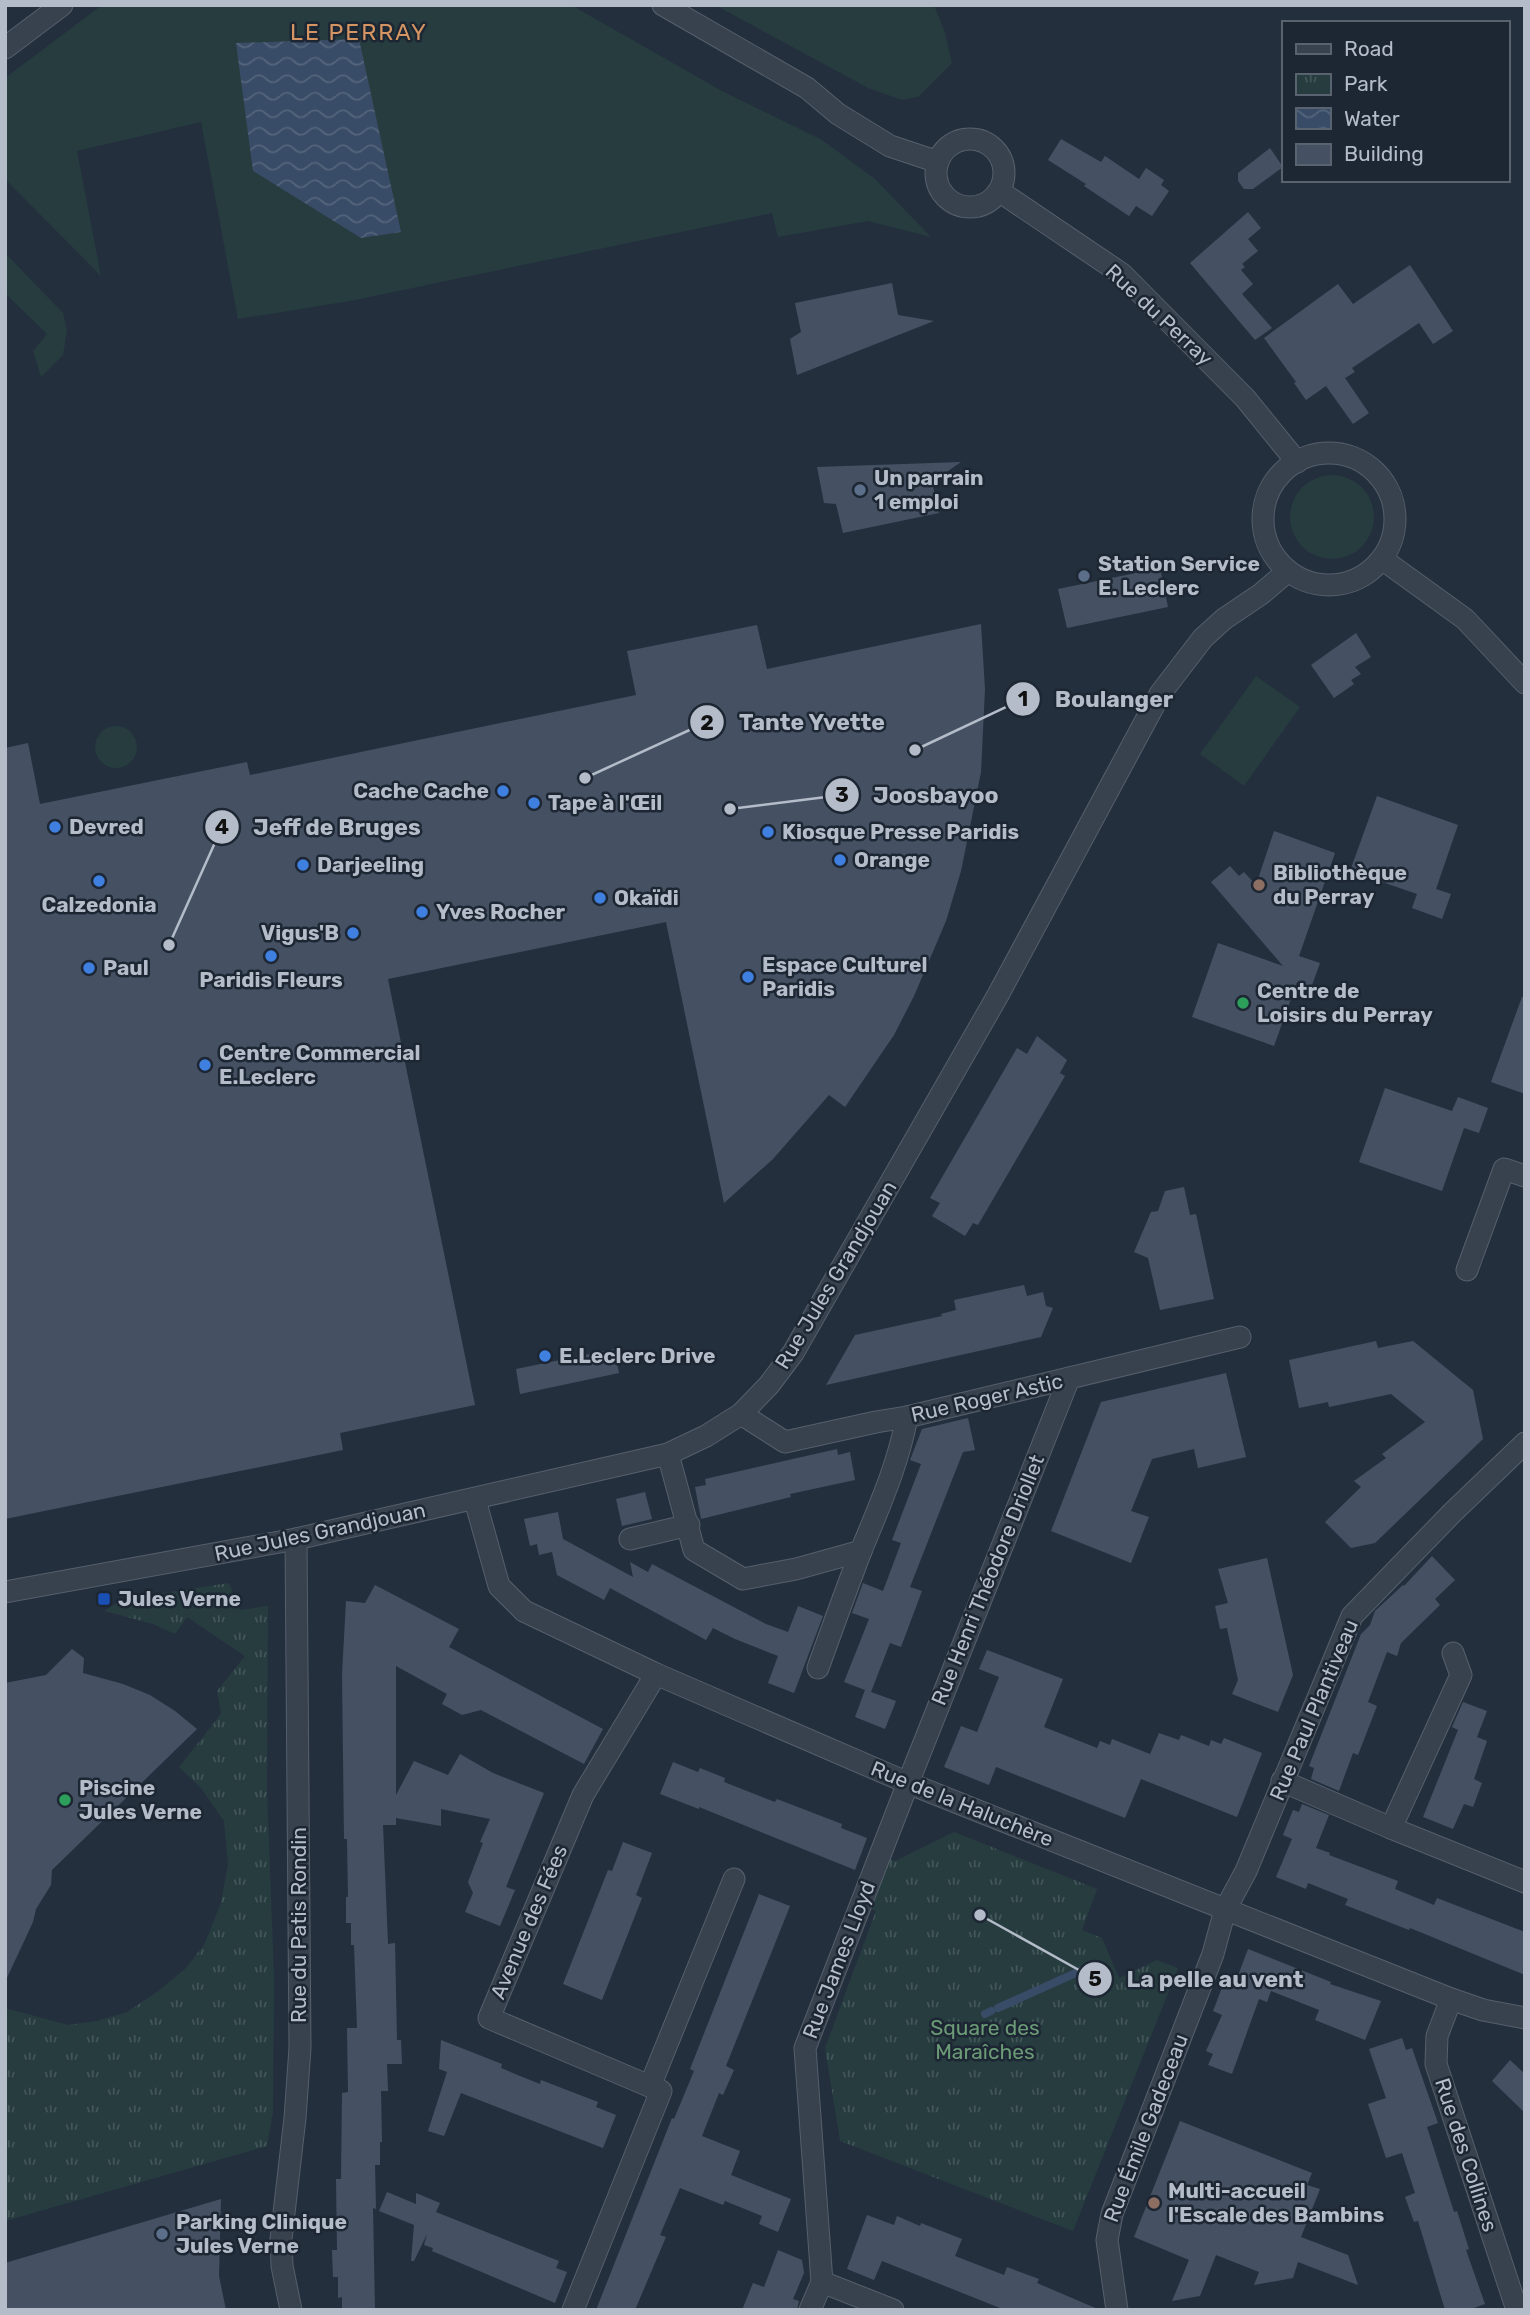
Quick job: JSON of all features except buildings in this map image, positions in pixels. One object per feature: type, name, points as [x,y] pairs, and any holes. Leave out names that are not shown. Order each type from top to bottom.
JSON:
[{"type":"street","points":[[5,48],[62,5]]},
{"type":"street","points":[[663,5],[807,88],[838,114],[890,146],[938,162]]},
{"type":"street","points":[[963,139],[986,142],[1002,158],[1004,181],[999,191],[992,200],[983,205],[961,206],[950,201],[943,194],[936,173],[943,152],[963,139]]},
{"type":"street","name":"Rue du Perray","points":[[999,191],[1122,274],[1245,398],[1297,462]]},
{"type":"street","points":[[1320,454],[1341,454],[1366,464],[1380,476],[1388,489],[1395,512],[1394,535],[1382,559],[1361,577],[1335,585],[1310,582],[1288,571],[1270,548],[1264,530],[1267,500],[1274,484],[1297,462],[1320,454]]},
{"type":"street","points":[[1382,559],[1465,619],[1525,682]]},
{"type":"street","name":"Rue Jules Grandjouan","points":[[5,1592],[296,1539],[668,1454],[706,1436],[741,1414],[769,1385],[793,1353],[859,1240],[1029,940],[1160,694],[1203,638],[1288,571]]},
{"type":"street","points":[[1466,1270],[1503,1169],[1525,1176]]},
{"type":"street","name":"Rue Roger Astic","points":[[741,1414],[785,1442],[907,1418],[1240,1337]]},
{"type":"street","name":"Rue Henri Théodore Driollet","points":[[908,1783],[1069,1378]]},
{"type":"street","points":[[818,1668],[861,1551],[882,1504],[902,1447],[907,1418]]},
{"type":"street","name":"Rue Paul Plantiveau","points":[[1225,1910],[1246,1871],[1352,1616],[1453,1511],[1525,1443]]},
{"type":"street","points":[[668,1454],[694,1550],[743,1579],[796,1569],[861,1551]]},
{"type":"street","name":"Rue de la Haluchère","points":[[475,1500],[499,1586],[524,1611],[656,1674],[908,1783],[1451,1999],[1483,2010],[1525,2018]]},
{"type":"street","points":[[630,1539],[689,1525]]},
{"type":"street","name":"Rue du Patis Rondin","points":[[291,2310],[282,2266],[281,2239],[300,2048],[296,1539]]},
{"type":"street","points":[[1391,1828],[1461,1675],[1453,1653]]},
{"type":"street","name":"Avenue des Fées","points":[[650,2086],[489,2018],[583,1795],[656,1674]]},
{"type":"street","points":[[1282,1781],[1525,1882]]},
{"type":"street","name":"Rue James Lloyd","points":[[810,2310],[822,2282],[805,2049],[908,1783]]},
{"type":"street","points":[[573,2310],[661,2091],[650,2086],[734,1879]]},
{"type":"street","name":"Rue Émile Gadeceau","points":[[1117,2310],[1107,2253],[1108,2227],[1213,1954],[1225,1910]]},
{"type":"street","name":"Rue des Collines","points":[[1451,1999],[1437,2036],[1436,2064],[1517,2310]]},
{"type":"street","points":[[822,2282],[892,2310]]},
{"type":"green space","points":[[102,5],[571,5],[722,91],[822,140],[875,179],[931,237],[868,221],[778,237],[772,213],[350,301],[238,319],[201,122],[77,151],[101,276],[5,179],[5,78]]},
{"type":"green space","points":[[715,5],[934,5],[945,33],[952,63],[918,97],[902,100],[868,88]]},
{"type":"green space","points":[[5,253],[63,313],[67,330],[63,355],[41,377],[33,351],[47,334],[5,293]]},
{"type":"green space","points":[[1332,475],[1348,478],[1362,487],[1371,501],[1374,517],[1371,533],[1362,547],[1348,556],[1332,559],[1316,556],[1302,547],[1293,533],[1290,517],[1293,501],[1302,487],[1316,478]]},
{"type":"green space","points":[[1256,676],[1300,707],[1244,786],[1200,754]]},
{"type":"green space","points":[[116,726],[131,732],[137,747],[131,762],[116,768],[101,762],[95,747],[101,732]]},
{"type":"green space","points":[[229,1583],[240,1610],[268,1606],[267,1790],[274,1978],[273,2112],[267,2146],[5,2221],[5,2008],[68,2025],[97,2021],[127,2012],[185,1969],[204,1945],[221,1903],[228,1864],[224,1821],[201,1788],[179,1767],[221,1714],[217,1691],[245,1656],[187,1617],[175,1634],[153,1624],[104,1611],[124,1599]]},
{"type":"green space","name":"Square des Maraîches","points":[[954,1832],[1097,1889],[1082,1930],[1102,1938],[1119,1978],[1157,1960],[1178,1968],[1073,2231],[840,2141],[825,2048],[876,1911],[865,1906],[884,1856],[895,1861]]},
{"type":"water","points":[[359,39],[401,232],[361,238],[253,171],[236,43]]},
{"type":"waterway","points":[[998,2008],[1089,1967]]},
{"type":"waterway","points":[[985,2014],[991,2011]]},
{"type":"place","name":"Un parrain 1 emploi","points":[[860,490]]},
{"type":"place","name":"Station Service E. Leclerc","points":[[1084,576]]},
{"type":"place","name":"Boulanger","points":[[915,750]]},
{"type":"place","name":"Tante Yvette","points":[[585,778]]},
{"type":"place","name":"Cache Cache","points":[[503,791]]},
{"type":"place","name":"Tape à l'Œil","points":[[534,803]]},
{"type":"place","name":"Joosbayoo","points":[[730,809]]},
{"type":"place","name":"Devred","points":[[55,827]]},
{"type":"place","name":"Kiosque Presse Paridis","points":[[768,832]]},
{"type":"place","name":"Orange","points":[[840,860]]},
{"type":"place","name":"Darjeeling","points":[[303,865]]},
{"type":"place","name":"Calzedonia","points":[[99,881]]},
{"type":"place","name":"Bibliothèque du Perray","points":[[1259,885]]},
{"type":"place","name":"Okaïdi","points":[[600,898]]},
{"type":"place","name":"Yves Rocher","points":[[422,912]]},
{"type":"place","name":"Vigus'B","points":[[353,933]]},
{"type":"place","name":"Jeff de Bruges","points":[[169,945]]},
{"type":"place","name":"Paridis Fleurs","points":[[271,956]]},
{"type":"place","name":"Paul","points":[[89,968]]},
{"type":"place","name":"Espace Culturel Paridis","points":[[748,977]]},
{"type":"place","name":"Centre de Loisirs du Perray","points":[[1243,1003]]},
{"type":"place","name":"Centre Commercial E.Leclerc","points":[[205,1065]]},
{"type":"place","name":"E.Leclerc Drive","points":[[545,1356]]},
{"type":"place","name":"Jules Verne","points":[[104,1599]]},
{"type":"place","name":"Piscine Jules Verne","points":[[65,1800]]},
{"type":"place","name":"La pelle au vent","points":[[980,1915]]},
{"type":"place","name":"Multi-accueil l'Escale des Bambins","points":[[1154,2203]]},
{"type":"place","name":"Parking Clinique Jules Verne","points":[[162,2234]]},
{"type":"district","name":"LE PERRAY","points":[[359,32]]}]
